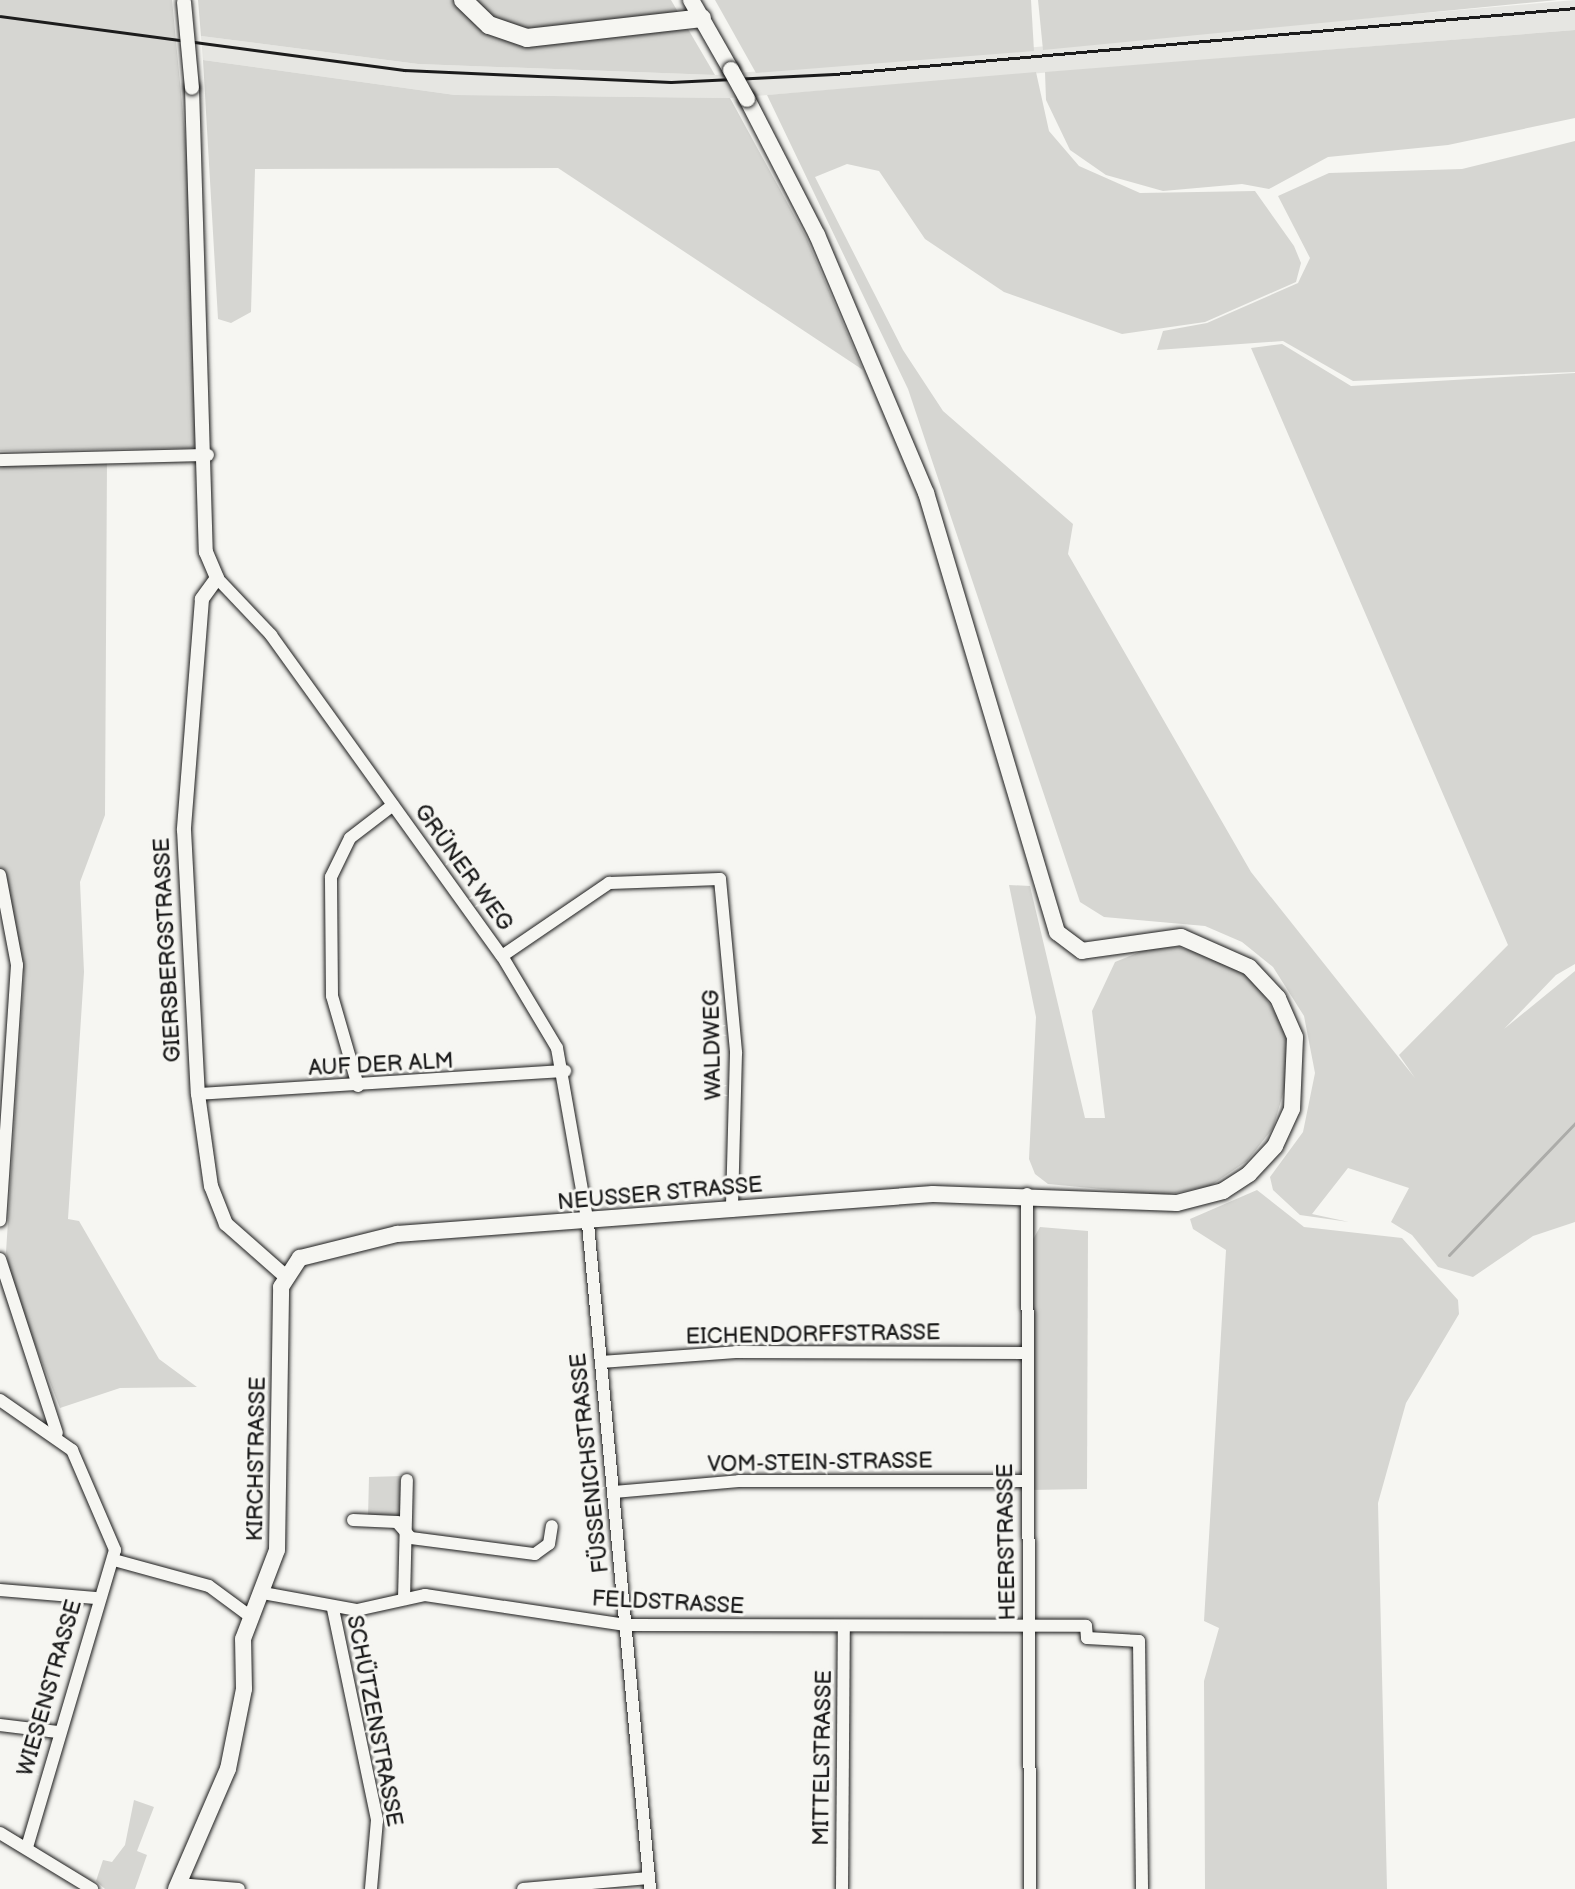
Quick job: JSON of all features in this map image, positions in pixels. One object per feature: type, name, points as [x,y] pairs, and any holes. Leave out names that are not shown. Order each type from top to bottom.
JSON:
[{"type":"main road","points":[[463,0],[489,25],[527,38],[702,18]]},
{"type":"main road","name":"NEUSSER STRASSE","points":[[285,1276],[300,1258],[397,1234],[1027,1194],[1154,1205],[1223,1191],[1265,1158],[1286,1127],[1296,1089],[1295,1037],[1266,981],[1205,942],[1156,936],[1082,951],[1057,932],[926,493],[817,235],[747,99],[691,0]]},
{"type":"main road","name":"KIRCHSTRASSE","points":[[177,1886],[228,1769],[251,1617],[263,1593],[277,1550],[285,1276]]},
{"type":"street","points":[[184,1],[192,88],[208,455],[206,552],[217,578]]},
{"type":"street","points":[[0,460],[208,455]]},
{"type":"street","name":"GRÜNER WEG","points":[[217,578],[238,593],[502,956],[543,1019],[565,1071],[588,1224]]},
{"type":"street","name":"GIERSBERGSTRASSE","points":[[217,578],[202,599],[184,830],[198,1094],[211,1186],[226,1224],[285,1276]]},
{"type":"street","points":[[358,1086],[332,996],[331,877],[350,838],[393,805]]},
{"type":"street","points":[[0,875],[17,965],[0,1220]]},
{"type":"street","name":"WALDWEG","points":[[502,956],[609,883],[720,879],[736,1053],[732,1211]]},
{"type":"street","name":"AUF DER ALM","points":[[198,1094],[565,1071]]},
{"type":"street","name":"HEERSTRASSE","points":[[1027,1194],[1030,1889]]},
{"type":"street","name":"FÜSSENICHSTRASSE","points":[[588,1224],[650,1884]]},
{"type":"street","points":[[0,1259],[57,1433],[85,1471],[114,1560],[209,1586],[251,1617]]},
{"type":"street","name":"EICHENDORFFSTRASSE","points":[[601,1362],[736,1352],[1026,1353]]},
{"type":"street","points":[[0,1400],[57,1433]]},
{"type":"street","points":[[404,1599],[407,1480]]},
{"type":"street","name":"VOM-STEIN-STRASSE","points":[[614,1492],[739,1481],[1026,1481]]},
{"type":"street","points":[[353,1520],[405,1528]]},
{"type":"street","points":[[405,1528],[411,1538],[535,1554],[549,1544],[552,1526]]},
{"type":"street","name":"WIESENSTRASSE","points":[[27,1848],[96,1598],[114,1560]]},
{"type":"street","points":[[0,1590],[96,1598]]},
{"type":"street","name":"FELDSTRASSE","points":[[263,1593],[333,1609],[425,1595],[626,1625],[844,1628],[1086,1626],[1087,1638],[1139,1641],[1142,1889]]},
{"type":"street","name":"SCHÜTZENSTRASSE","points":[[333,1609],[377,1820],[371,1889]]},
{"type":"street","name":"MITTELSTRASSE","points":[[842,1889],[844,1628]]},
{"type":"street","points":[[0,1725],[58,1732]]},
{"type":"street","points":[[0,1833],[92,1889]]},
{"type":"street","points":[[523,1889],[650,1884]]},
{"type":"street","points":[[177,1886],[239,1889]]},
{"type":"shaded area","points":[[0,0],[172,0],[193,216],[199,442],[192,448],[0,451]]},
{"type":"shaded area","points":[[198,0],[671,0],[715,75],[418,64],[201,36]]},
{"type":"shaded area","points":[[715,0],[1031,0],[1034,51],[756,73]]},
{"type":"shaded area","points":[[1038,0],[1557,0],[1043,50]]},
{"type":"shaded area","points":[[1575,0],[1575,30],[730,98],[455,95],[203,60],[201,36],[418,64],[715,75]]},
{"type":"shaded area","points":[[1575,30],[1575,118],[1448,145],[1328,157],[1269,189],[1242,184],[1163,191],[1106,175],[1070,150],[1046,100],[1045,72]]},
{"type":"shaded area","points":[[203,60],[455,95],[730,98],[806,237],[863,370],[558,168],[255,169],[251,312],[231,323],[218,319]]},
{"type":"shaded area","points":[[1036,72],[1049,131],[1079,166],[1140,193],[1255,191],[1294,246],[1301,263],[1296,282],[1205,322],[1122,334],[1004,292],[925,239],[879,171],[847,164],[815,177],[903,350],[943,411],[1073,524],[1068,554],[1251,872],[1415,1078],[1399,1055],[1508,945],[1251,348],[1282,344],[1351,386],[1575,373],[1575,964],[1556,975],[1504,1029],[1575,971],[1575,1222],[1533,1236],[1473,1277],[1438,1267],[1412,1235],[1391,1222],[1409,1188],[1348,1168],[1312,1214],[1349,1222],[1300,1215],[1273,1190],[1270,1177],[1303,1132],[1315,1073],[1304,1016],[1273,967],[1242,942],[1205,926],[1104,917],[1080,902],[908,389],[767,95]]},
{"type":"shaded area","points":[[1575,141],[1575,372],[1353,381],[1283,341],[1157,350],[1163,331],[1207,323],[1298,283],[1310,258],[1278,196],[1329,173],[1462,169]]},
{"type":"shaded area","points":[[107,462],[105,815],[80,882],[84,972],[68,1219],[79,1221],[159,1359],[197,1387],[120,1388],[60,1408],[13,1288],[6,1252],[24,974],[0,867],[0,465]]},
{"type":"shaded area","points":[[1009,885],[1030,886],[1085,1118],[1105,1118],[1092,1011],[1115,962],[1152,947],[1178,947],[1229,961],[1254,979],[1287,1032],[1288,1077],[1273,1128],[1247,1161],[1210,1186],[1165,1195],[1048,1184],[1035,1174],[1029,1159],[1036,1017]]},
{"type":"shaded area","points":[[1257,1190],[1304,1227],[1402,1238],[1458,1300],[1459,1314],[1406,1403],[1378,1503],[1387,1889],[1205,1889],[1204,1681],[1219,1628],[1204,1621],[1226,1250],[1193,1229],[1190,1219]]},
{"type":"shaded area","points":[[1040,1227],[1088,1231],[1087,1489],[1031,1490],[1032,1241]]},
{"type":"shaded area","points":[[402,1476],[401,1515],[368,1517],[369,1477]]},
{"type":"shaded area","points":[[134,1800],[154,1807],[137,1851],[147,1855],[135,1889],[105,1889],[96,1881],[103,1860],[112,1862],[125,1845]]},
{"type":"waterway","points":[[1449,1255],[1575,1123]]},
{"type":"railway","points":[[0,16],[404,70],[671,82],[834,74],[1575,8]]}]
